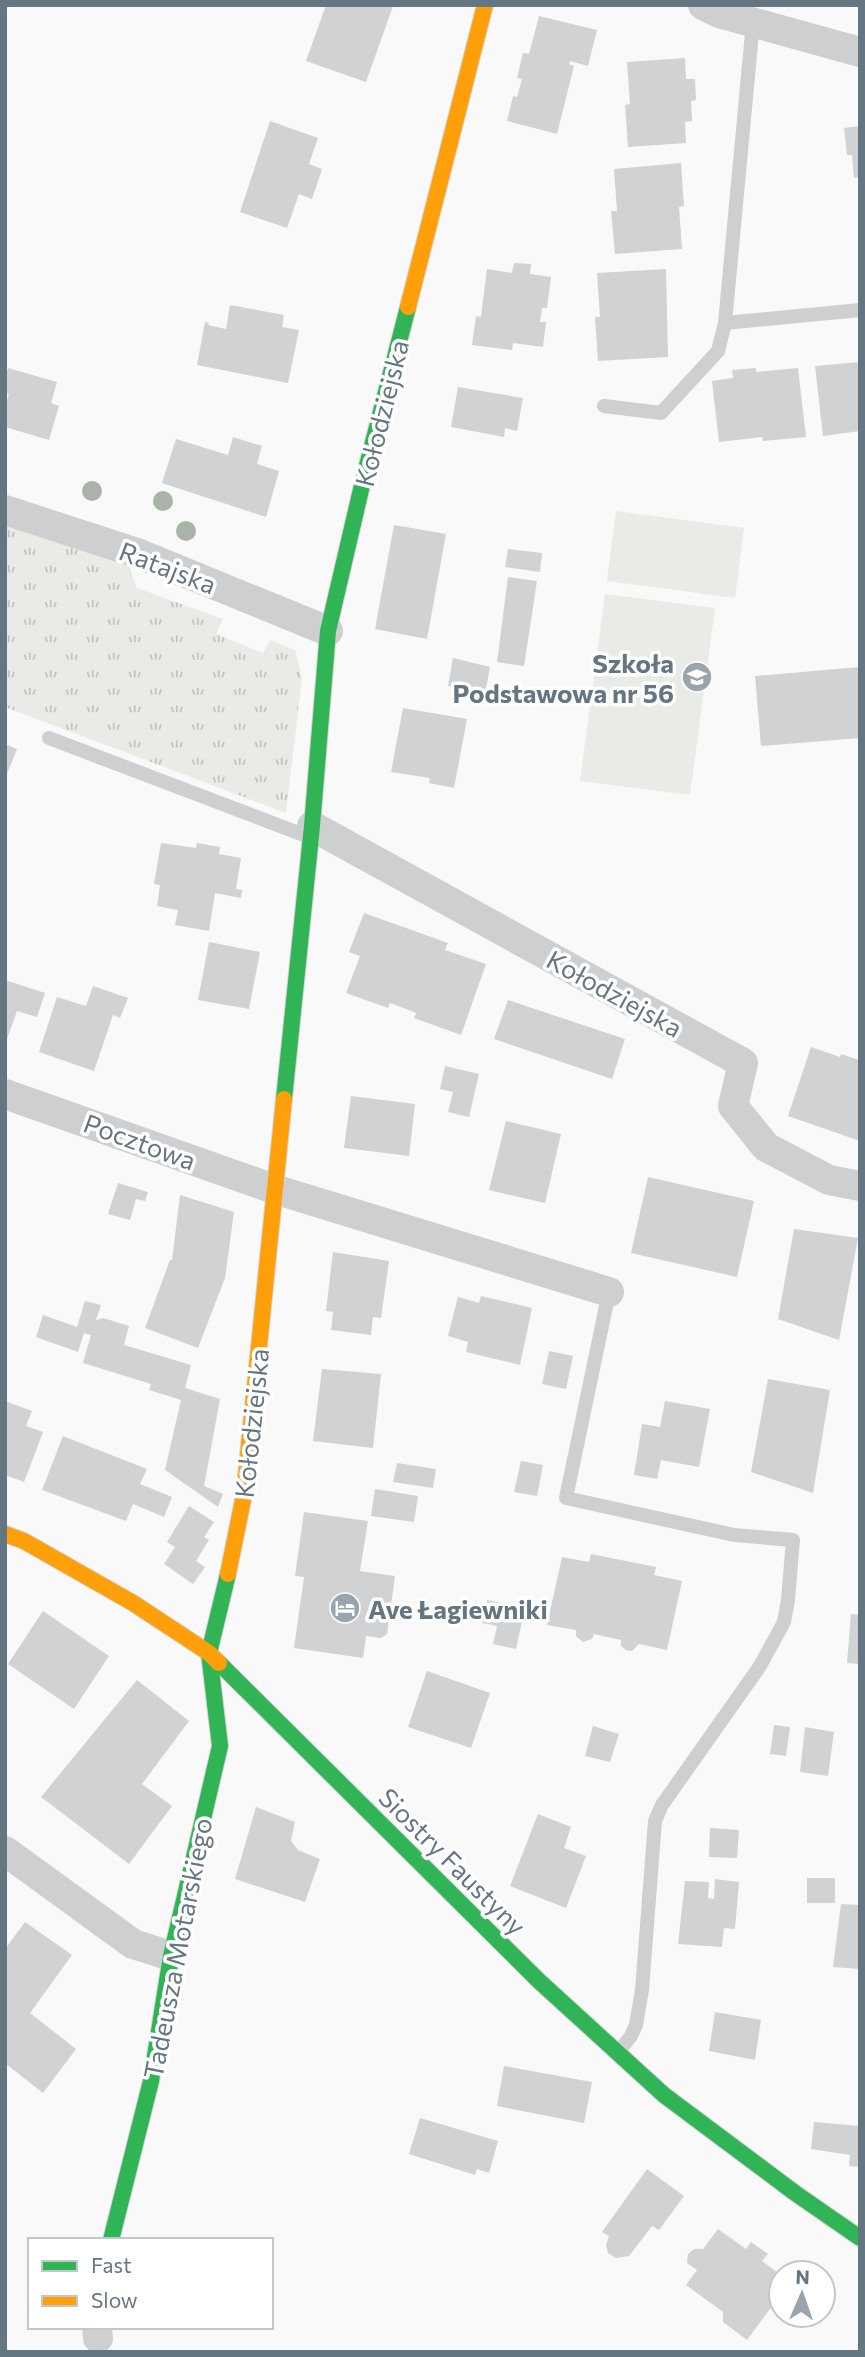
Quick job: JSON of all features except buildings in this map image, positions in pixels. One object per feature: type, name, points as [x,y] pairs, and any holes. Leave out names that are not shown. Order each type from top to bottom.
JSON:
[{"type":"street","name":"Kołodziejska","points":[[209,1653],[244,1495],[312,832],[328,632],[360,493],[485,5]]},
{"type":"street","points":[[703,5],[719,13],[860,52]]},
{"type":"street","name":"Ratajska","points":[[5,510],[137,553],[328,632]]},
{"type":"street","name":"Kołodziejska","points":[[312,832],[743,1063],[733,1106],[766,1147],[829,1180],[860,1186]]},
{"type":"street","name":"Pocztowa","points":[[5,1094],[274,1189]]},
{"type":"street","points":[[274,1189],[609,1292]]},
{"type":"street","name":"Siostry Faustyny","points":[[5,1534],[24,1541],[133,1603],[209,1653],[539,1981],[664,2095],[860,2238]]},
{"type":"street","name":"Tadeusza Motarskiego","points":[[112,2238],[151,2081],[171,1956],[220,1746],[209,1653]]},
{"type":"street","points":[[5,1851],[132,1944],[171,1956]]},
{"type":"lane","points":[[604,406],[661,413],[718,351],[725,323],[753,22]]},
{"type":"lane","points":[[725,323],[860,310]]},
{"type":"lane","points":[[49,738],[312,832]]},
{"type":"lane","points":[[609,1292],[566,1498],[734,1535],[793,1540],[788,1600],[783,1622],[760,1666],[662,1805],[656,1821],[642,1990],[636,2025],[618,2052]]},
{"type":"green space","points":[[616,511],[744,528],[735,598],[607,581]]},
{"type":"green space","points":[[5,524],[128,565],[137,588],[223,619],[216,634],[263,653],[270,640],[295,650],[302,678],[286,813],[5,707]]},
{"type":"green space","points":[[605,594],[715,608],[690,795],[580,781]]},
{"type":"traffic: fast","points":[[284,1099],[312,826],[328,631],[408,307]]},
{"type":"traffic: fast","points":[[112,2238],[151,2081],[171,1956],[220,1746],[209,1653],[228,1574]]},
{"type":"traffic: fast","points":[[219,1663],[539,1981],[664,2095],[860,2238]]},
{"type":"traffic: slow","points":[[408,307],[485,5]]},
{"type":"traffic: slow","points":[[228,1574],[244,1495],[284,1099]]},
{"type":"traffic: slow","points":[[5,1534],[24,1541],[133,1603],[209,1653],[219,1663]]},
{"type":"place","name":"Szkoła Podstawowa nr 56","points":[[697,677]]},
{"type":"place","name":"Ave Łagiewniki","points":[[345,1608]]}]
